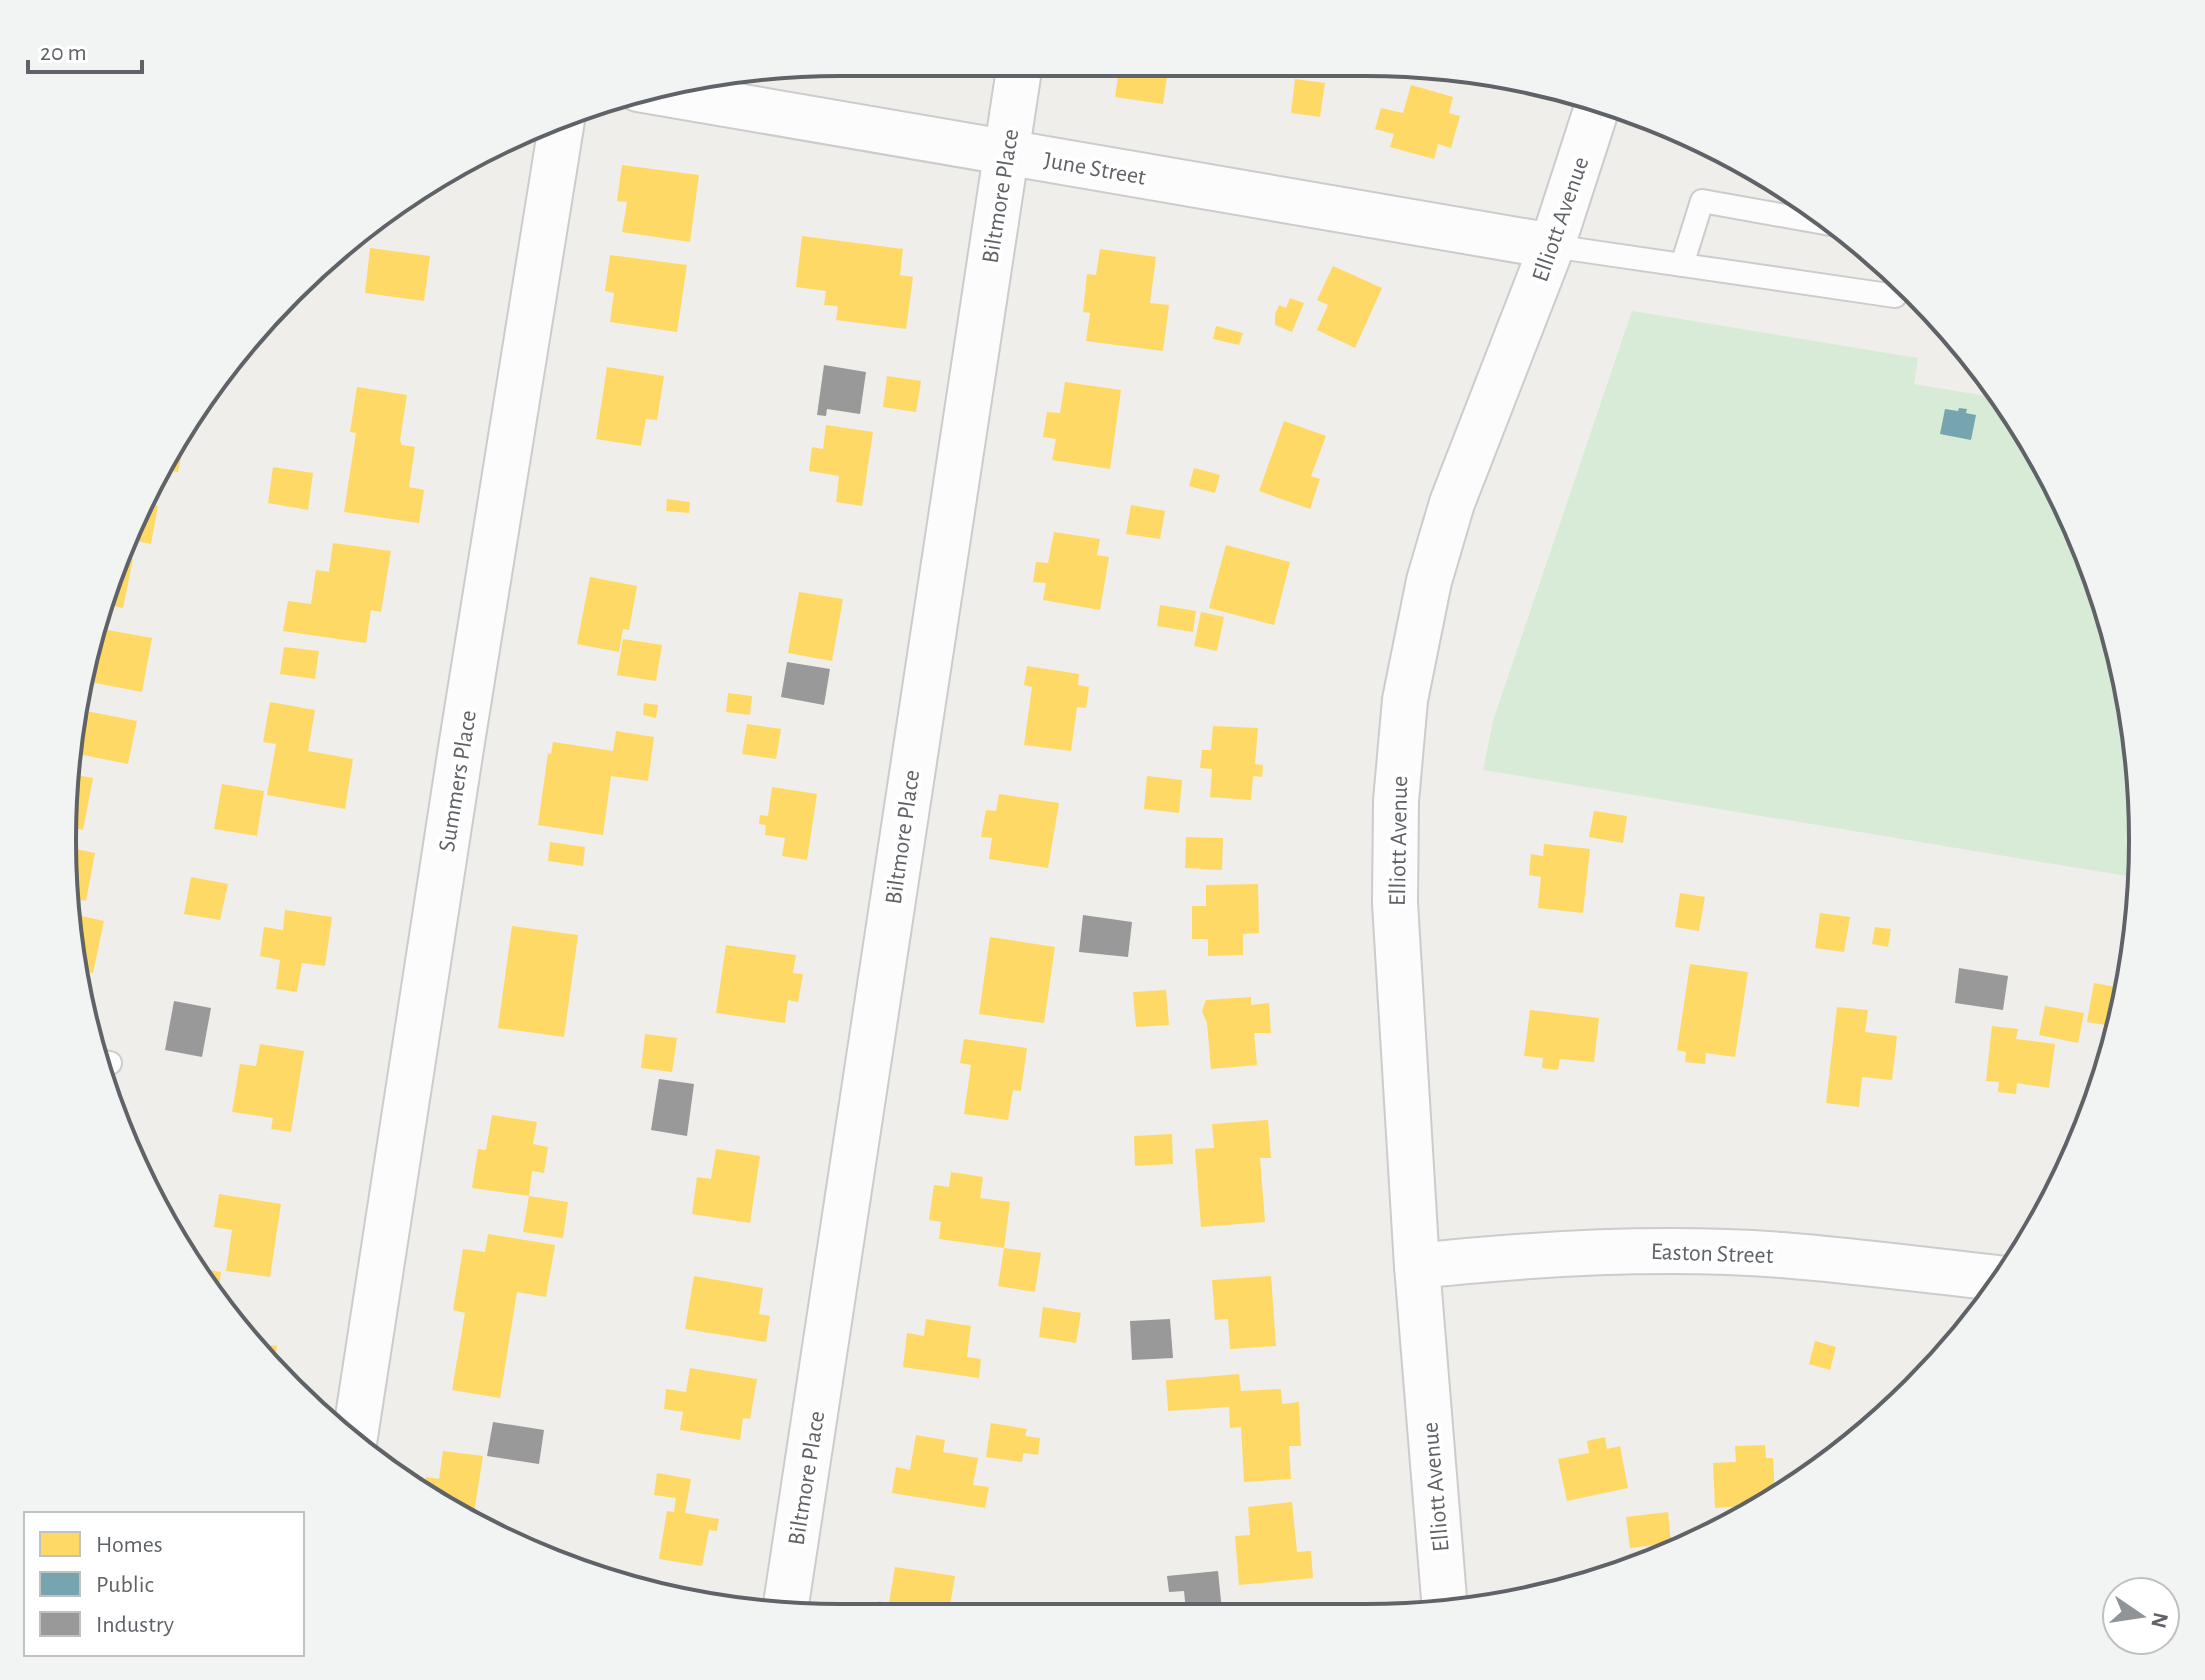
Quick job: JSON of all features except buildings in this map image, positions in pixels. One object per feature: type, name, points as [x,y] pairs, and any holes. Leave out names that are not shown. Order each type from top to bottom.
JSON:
[{"type":"street","name":"Biltmore Place","points":[[786,1602],[1018,76]]},
{"type":"street","name":"June Street","points":[[673,95],[1552,246]]},
{"type":"street","name":"Elliott Avenue","points":[[1444,1599],[1417,1266],[1395,903],[1396,801],[1405,700],[1429,581],[1452,503],[1552,246],[1595,112]]},
{"type":"street","name":"Summers Place","points":[[356,1430],[560,129]]},
{"type":"street","name":"Easton Street","points":[[1417,1266],[1519,1255],[1650,1250],[1781,1255],[1991,1277]]},
{"type":"lane","points":[[1682,265],[1702,201],[1811,221]]},
{"type":"lane","points":[[1552,246],[1895,296],[1896,291]]},
{"type":"green space","points":[[1632,311],[1918,358],[1914,384],[1986,396],[2027,458],[2071,548],[2103,642],[2114,691],[2127,790],[2128,876],[1483,770],[1493,721]]}]
